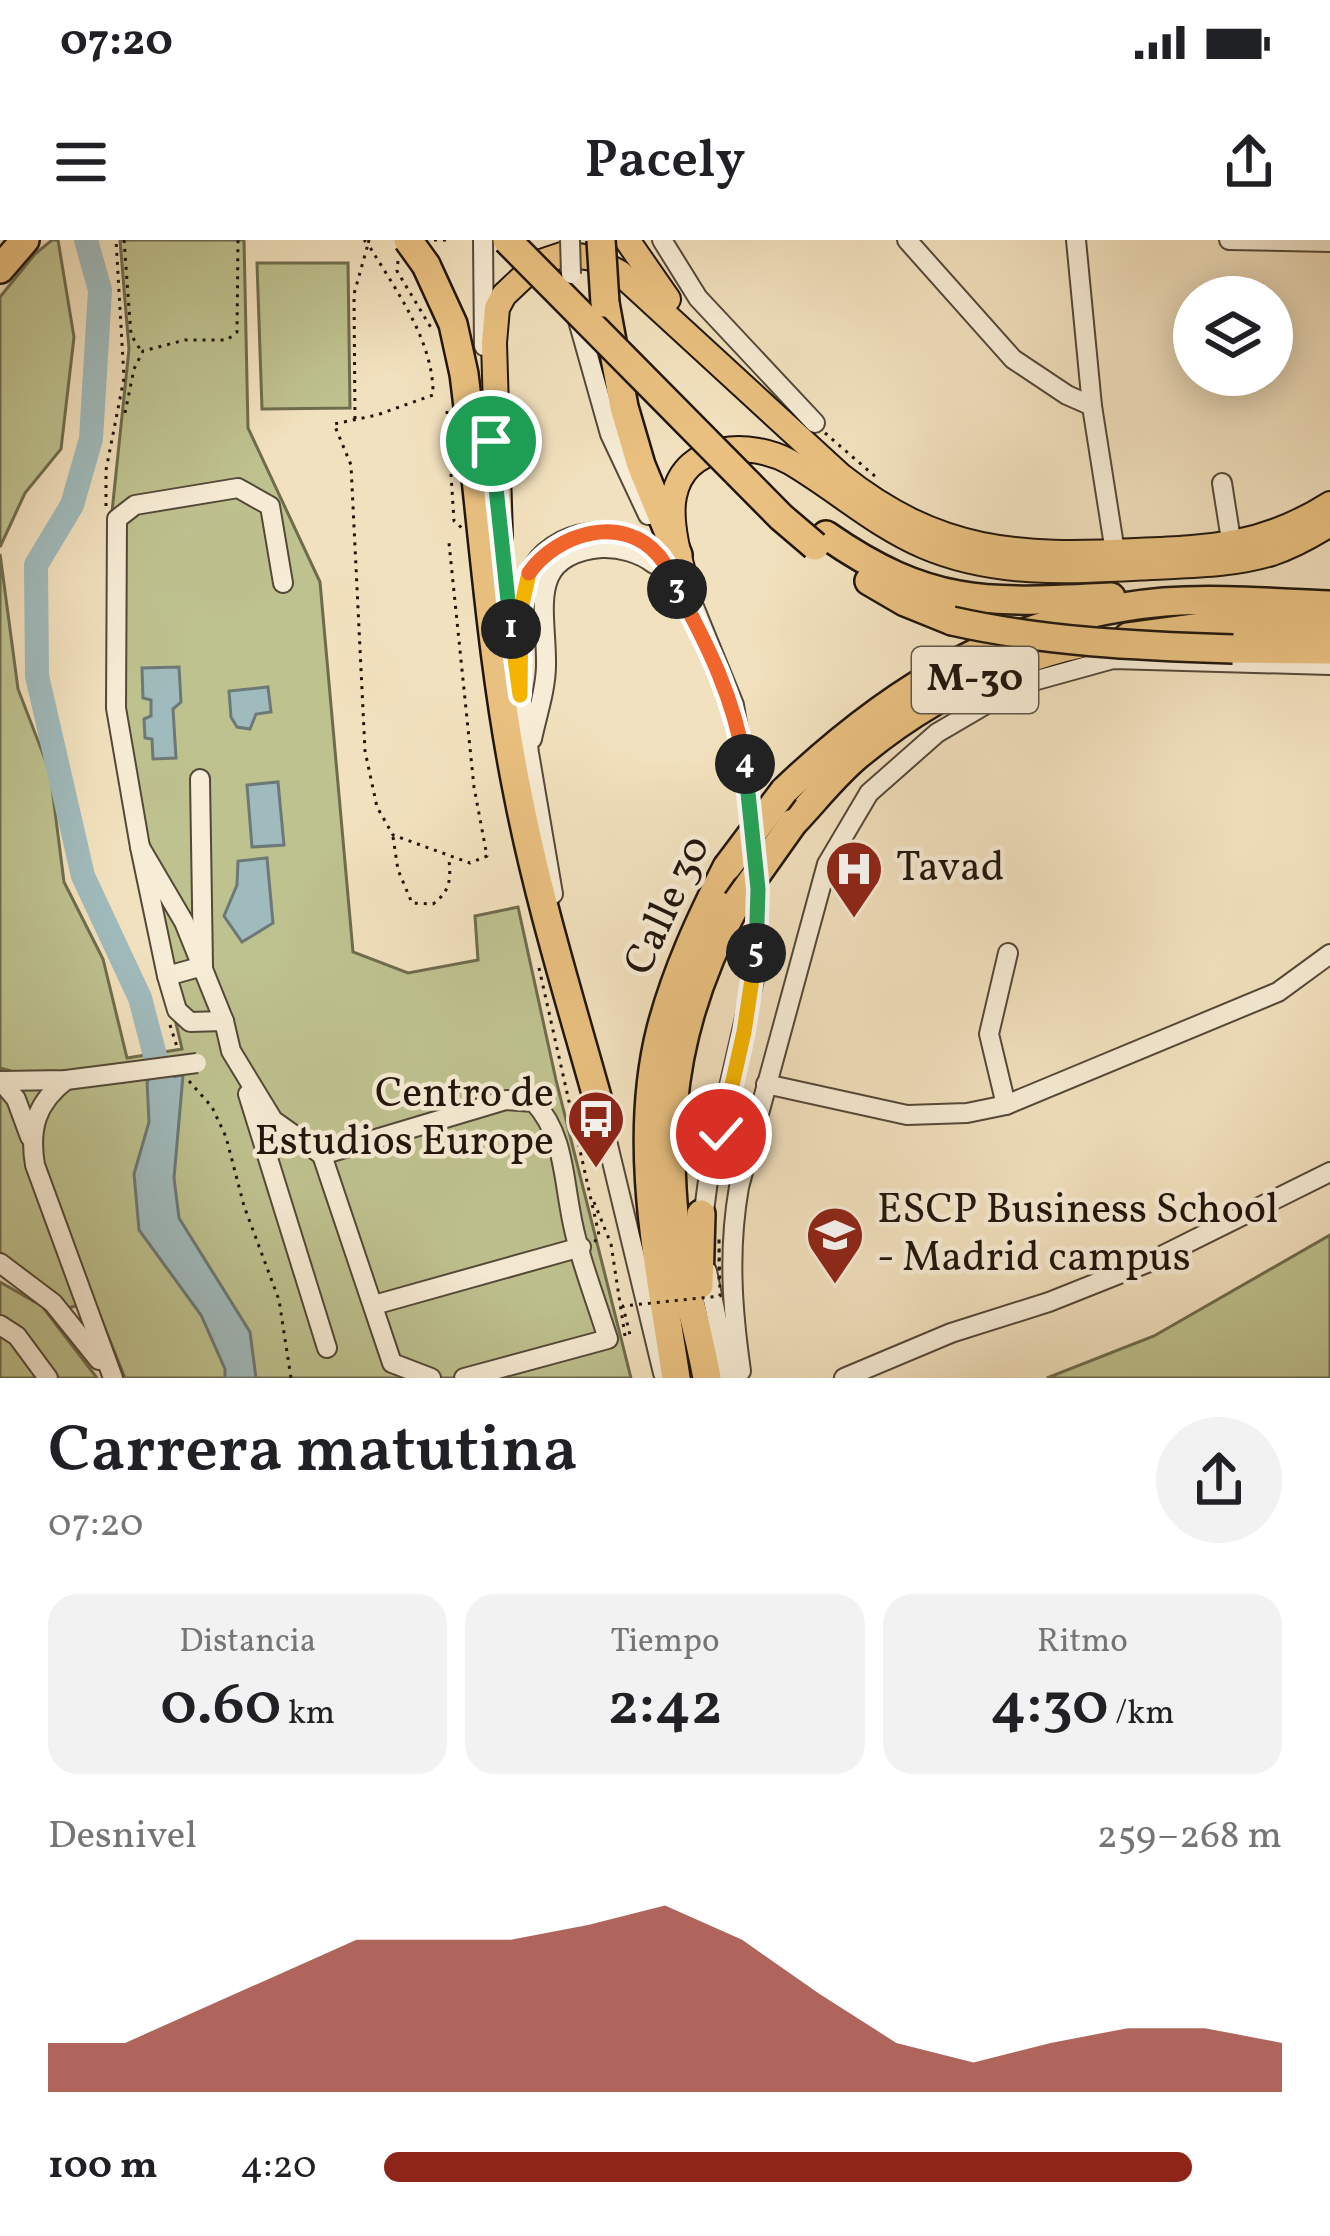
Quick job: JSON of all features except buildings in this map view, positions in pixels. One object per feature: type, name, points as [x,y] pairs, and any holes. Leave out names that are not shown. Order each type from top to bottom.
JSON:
[{"type":"highway","points":[[0,269],[25,240]]},
{"type":"highway","points":[[408,240],[430,252],[453,324],[464,374],[503,710],[518,794],[536,878],[597,1097]]},
{"type":"highway","points":[[507,240],[781,517],[821,540],[921,588],[970,599],[1122,597],[1169,602]]},
{"type":"highway","points":[[528,240],[821,540],[905,602],[952,621],[1021,637],[1104,645],[1330,650]]},
{"type":"highway","points":[[601,240],[605,303],[624,407],[678,571]]},
{"type":"highway","name":"Calle 30","points":[[676,1378],[654,1228],[649,1128],[660,1031],[677,977],[727,867],[784,791],[843,735],[922,680],[1006,638],[1124,607],[1169,602],[1330,604]]},
{"type":"highway","name":"Calle 30","points":[[707,1378],[675,1226],[670,1126],[675,1078],[696,988],[737,902],[793,823],[856,756],[940,696],[1021,660],[1080,644],[1202,627],[1330,627]]},
{"type":"highway","points":[[698,1325],[701,1214]]},
{"type":"main road","points":[[628,240],[655,284],[758,398]]},
{"type":"main road","points":[[500,537],[495,326],[504,295],[538,262],[565,254],[607,264],[634,284],[824,461],[876,501],[929,529],[994,550],[1059,554],[1232,546],[1286,530],[1330,504]]},
{"type":"main road","points":[[678,571],[674,495],[694,464],[710,454],[740,447],[774,453],[907,538],[965,560],[1005,567],[1078,571],[1238,561],[1292,546],[1330,524]]},
{"type":"street","points":[[483,240],[484,353],[500,537],[529,754],[562,943],[664,1378]]},
{"type":"street","points":[[570,240],[583,346],[610,434],[707,640],[737,723],[751,808],[758,889],[754,979],[701,1214],[738,1376]]},
{"type":"street","points":[[662,240],[698,298],[815,423]]},
{"type":"street","points":[[907,240],[1025,370],[1092,406]]},
{"type":"street","points":[[1076,240],[1092,406],[1115,552]]},
{"type":"street","points":[[1229,240],[1330,242]]},
{"type":"street","points":[[1222,483],[1232,546]]},
{"type":"street","points":[[224,1021],[190,1022],[177,1010],[167,976],[116,708],[117,519],[136,505],[238,488],[269,506],[284,583]]},
{"type":"street","points":[[520,695],[521,609],[528,574],[540,557],[561,542],[600,531],[634,538],[678,571]]},
{"type":"street","points":[[529,754],[547,668],[542,598],[553,570],[580,550],[612,548],[678,571]]},
{"type":"street","points":[[738,1376],[730,1284],[732,1226],[827,864],[869,794],[937,733],[1019,685],[1113,659],[1330,665]]},
{"type":"street","points":[[200,779],[203,966]]},
{"type":"street","points":[[140,847],[184,922],[224,1021],[327,1348]]},
{"type":"street","points":[[1006,1105],[989,1034],[1008,953]]},
{"type":"street","points":[[766,1084],[907,1115],[968,1113],[1006,1105],[1277,992],[1330,954]]},
{"type":"street","points":[[167,976],[203,966]]},
{"type":"street","points":[[1,1081],[121,1073],[197,1063],[231,1051]]},
{"type":"street","points":[[231,1051],[273,1120],[322,1155],[392,1363],[431,1378]]},
{"type":"street","points":[[30,1137],[40,1104],[66,1080]]},
{"type":"street","points":[[1,1081],[16,1099],[112,1378]]},
{"type":"street","points":[[322,1155],[506,1100],[534,1102],[547,1116],[567,1172],[570,1209],[608,1339],[464,1378]]},
{"type":"street","points":[[844,1378],[951,1333],[1148,1263],[1330,1172]]},
{"type":"street","points":[[374,1305],[581,1247]]},
{"type":"street","points":[[0,1263],[53,1303],[112,1378]]},
{"type":"street","points":[[0,1325],[17,1336],[48,1378]]},
{"type":"path","points":[[105,517],[106,470],[124,378],[116,240]]},
{"type":"path","points":[[124,240],[131,334],[143,351]]},
{"type":"path","points":[[125,413],[134,369],[143,351],[185,340],[227,340],[237,332],[238,240]]},
{"type":"path","points":[[430,252],[449,240]]},
{"type":"path","points":[[356,419],[354,294],[367,241]]},
{"type":"path","points":[[367,241],[428,349],[434,372],[433,395],[334,424],[351,465],[365,751],[377,807],[393,835],[398,871],[412,903],[434,904],[445,895],[451,880],[449,857]]},
{"type":"path","points":[[815,423],[886,486],[876,501]]},
{"type":"path","points":[[393,835],[470,863],[487,856],[474,787],[449,543]]},
{"type":"path","points":[[167,1010],[190,1084],[212,1107],[226,1137],[244,1206],[279,1300],[291,1378]]},
{"type":"path","points":[[589,1192],[601,1184]]},
{"type":"path","points":[[581,1247],[599,1240],[589,1192]]},
{"type":"path","points":[[589,1192],[610,1244],[625,1336],[630,1335],[623,1306],[722,1294],[719,1237],[715,1289]]},
{"type":"green space","points":[[52,240],[58,240],[74,337],[61,449],[25,493],[0,547],[0,297]]},
{"type":"green space","points":[[120,240],[244,240],[248,428],[320,582],[353,952],[408,973],[478,960],[475,916],[518,907],[631,1378],[125,1378],[94,1301],[68,1308],[0,1255],[0,1070],[11,1071],[0,1068],[0,554],[18,689],[50,772],[64,882],[103,959],[127,1058],[182,1049],[138,861],[108,550],[129,349]]},
{"type":"green space","points":[[257,263],[348,263],[350,408],[262,409]]},
{"type":"green space","points":[[1330,1235],[1330,1378],[1047,1378],[1154,1336]]},
{"type":"green space","points":[[0,1282],[42,1306],[97,1378],[0,1378]]},
{"type":"water","points":[[179,667],[181,702],[173,709],[176,758],[153,759],[152,739],[145,738],[144,719],[151,716],[151,700],[143,698],[142,668]]},
{"type":"water","points":[[268,687],[271,712],[256,714],[250,729],[237,727],[231,717],[229,691]]},
{"type":"water","points":[[278,782],[284,845],[252,847],[247,785]]},
{"type":"water","points":[[267,858],[273,923],[242,942],[224,916],[237,885],[238,861]]},
{"type":"water","points":[[183,1075],[174,1178],[179,1218],[250,1332],[256,1378],[225,1378],[201,1315],[139,1230],[134,1174],[149,1122],[147,1081]]},
{"type":"waterway","points":[[86,240],[100,290],[91,439],[72,505],[36,565],[37,676],[83,876],[140,998],[164,1090]]},
{"type":"place","name":"Tavad","points":[[854,920]]},
{"type":"place","name":"Centro de Estudios Europe","points":[[596,1170]]},
{"type":"place","name":"ESCP Business School - Madrid campus","points":[[835,1286]]},
{"type":"route","points":[[491,441],[520,695],[521,609],[528,574],[540,557],[561,542],[600,531],[634,538],[658,555],[707,640],[734,706],[751,808],[757,947],[721,1134]]}]
